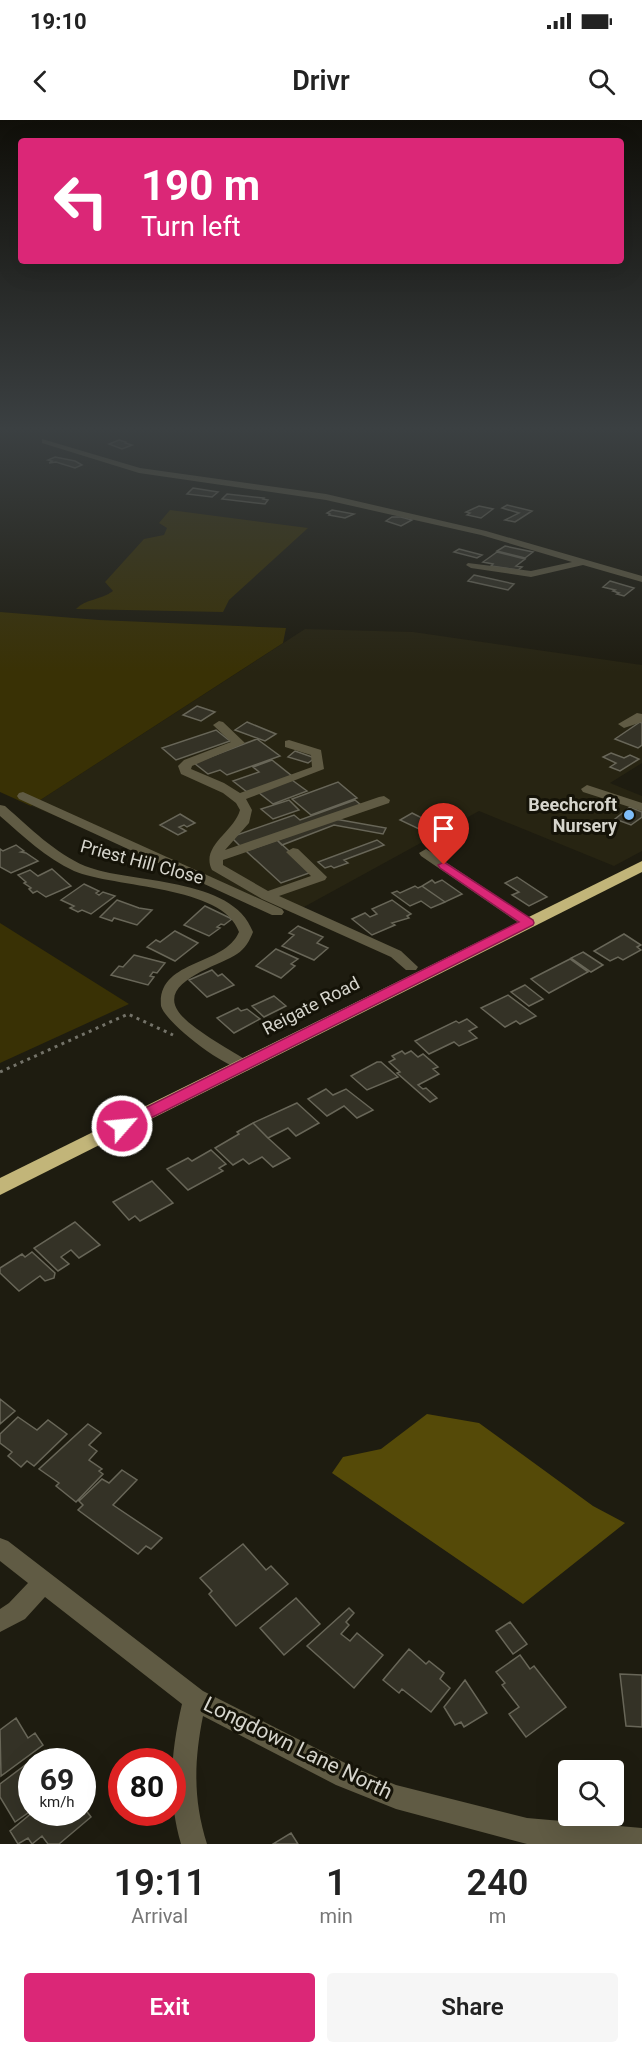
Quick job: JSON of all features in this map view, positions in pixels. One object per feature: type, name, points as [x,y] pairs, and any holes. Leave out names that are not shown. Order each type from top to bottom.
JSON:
[{"type":"highway","name":"Reigate Road","points":[[0,1187],[243,1066],[418,971],[528,923],[642,866]]},
{"type":"street","points":[[385,510],[483,533],[642,579]]},
{"type":"street","points":[[471,565],[531,574],[582,562]]},
{"type":"street","points":[[624,723],[637,717],[642,718]]},
{"type":"street","points":[[219,725],[239,743],[184,766],[185,771],[228,789],[240,797],[246,810],[242,823],[217,850],[218,867],[267,896],[396,954],[418,971]]},
{"type":"street","points":[[240,797],[318,769],[317,753],[289,744]]},
{"type":"street","points":[[587,789],[642,807]]},
{"type":"street","points":[[23,795],[391,963],[418,971]]},
{"type":"street","points":[[216,858],[384,800]]},
{"type":"street","name":"Priest Hill Close","points":[[0,809],[52,852],[79,868],[102,875],[172,887],[223,907],[243,921],[246,932],[239,945],[231,952],[183,975],[171,990],[168,1003],[169,1011],[179,1020],[243,1066]]},
{"type":"street","points":[[267,896],[320,877],[293,852]]},
{"type":"street","points":[[426,853],[528,923]]},
{"type":"street","name":"Longdown Lane North","points":[[0,1548],[195,1699],[345,1776],[396,1797],[527,1831],[642,1840]]},
{"type":"street","points":[[0,1621],[17,1611],[43,1583]]},
{"type":"street","points":[[194,1844],[183,1800],[182,1778],[183,1751],[195,1699]]},
{"type":"path","points":[[0,1072],[128,1014]]},
{"type":"shaded area","points":[[170,510],[173,510],[308,528],[229,600],[223,612],[76,609],[84,603],[113,591],[105,582],[144,539],[164,535],[167,528],[159,523]]},
{"type":"shaded area","points":[[0,612],[99,620],[286,628],[283,643],[31,806],[0,792]]},
{"type":"shaded area","points":[[305,629],[413,632],[642,665],[642,763],[610,783],[642,796],[642,851],[614,866],[479,811],[293,913],[31,806]]},
{"type":"shaded area","points":[[0,923],[129,1004],[0,1063]]},
{"type":"shaded area","points":[[427,1414],[479,1423],[593,1506],[625,1523],[523,1604],[332,1473],[343,1457],[381,1449]]},
{"type":"building","points":[[334,510],[354,514],[345,518],[327,513]]},
{"type":"building","points":[[491,510],[481,518],[467,515],[470,513],[466,512]]},
{"type":"building","points":[[510,510],[532,511],[515,522],[505,520],[519,513]]},
{"type":"building","points":[[392,517],[412,520],[401,526],[386,521]]},
{"type":"building","points":[[505,546],[533,552],[525,558],[497,551]]},
{"type":"building","points":[[459,549],[482,555],[477,558],[454,552]]},
{"type":"building","points":[[497,552],[525,559],[516,566],[522,567],[518,570],[491,566],[493,564],[483,562]]},
{"type":"building","points":[[474,575],[514,584],[508,590],[468,581]]},
{"type":"building","points":[[610,581],[634,588],[624,596],[617,594],[619,593],[613,591],[615,590],[603,587]]},
{"type":"building","points":[[197,706],[215,712],[201,721],[183,715]]},
{"type":"building","points":[[247,722],[276,734],[265,741],[235,730]]},
{"type":"building","points":[[640,722],[642,723],[642,745],[638,748],[615,739]]},
{"type":"building","points":[[216,730],[230,741],[176,760],[162,748]]},
{"type":"building","points":[[257,739],[280,756],[227,775],[220,770],[208,774],[194,763]]},
{"type":"building","points":[[295,751],[315,758],[308,763],[288,757]]},
{"type":"building","points":[[611,753],[624,758],[630,755],[639,759],[620,771],[610,767],[616,763],[603,757]]},
{"type":"building","points":[[272,760],[292,776],[247,792],[233,781],[259,772],[253,767]]},
{"type":"building","points":[[292,780],[307,791],[273,804],[258,792]]},
{"type":"building","points":[[338,782],[357,798],[311,815],[292,799]]},
{"type":"building","points":[[289,800],[299,810],[273,819],[261,809]]},
{"type":"building","points":[[355,800],[361,805],[242,848],[231,837],[294,815],[300,820]]},
{"type":"building","points":[[630,807],[642,812],[642,817],[631,825],[615,819]]},
{"type":"building","points":[[412,813],[430,822],[419,829],[400,820]]},
{"type":"building","points":[[180,814],[195,823],[187,827],[184,825],[179,827],[186,831],[178,835],[160,825]]},
{"type":"building","points":[[335,819],[386,828],[383,834],[334,825],[282,845],[277,840]]},
{"type":"building","points":[[277,840],[312,872],[281,883],[246,851]]},
{"type":"building","points":[[377,840],[384,845],[344,860],[348,863],[334,868],[331,866],[325,868],[318,862]]},
{"type":"building","points":[[16,845],[24,851],[21,852],[38,861],[11,873],[0,867],[0,849],[3,851]]},
{"type":"building","points":[[52,869],[71,886],[46,897],[37,891],[33,893],[18,875],[30,870],[38,876]]},
{"type":"building","points":[[517,877],[547,897],[529,906],[512,895],[519,892],[505,883]]},
{"type":"building","points":[[432,880],[435,883],[442,880],[462,894],[445,902],[422,886]]},
{"type":"building","points":[[84,884],[99,891],[96,893],[99,895],[103,892],[115,896],[91,914],[82,910],[78,912],[70,908],[74,906],[61,900]]},
{"type":"building","points":[[415,886],[418,888],[422,886],[445,902],[431,908],[421,901],[410,906],[392,893],[397,891],[400,893]]},
{"type":"building","points":[[117,900],[152,910],[137,925],[114,918],[112,921],[100,917]]},
{"type":"building","points":[[392,900],[411,914],[407,916],[409,918],[392,923],[395,925],[372,935],[352,919],[365,913],[370,917],[377,914],[372,909]]},
{"type":"building","points":[[205,906],[232,919],[224,925],[221,924],[217,927],[220,928],[209,936],[184,925]]},
{"type":"building","points":[[298,926],[323,937],[317,943],[328,948],[314,960],[282,946],[294,935],[289,933]]},
{"type":"building","points":[[175,931],[198,943],[175,961],[147,947],[156,940],[160,942]]},
{"type":"building","points":[[624,934],[641,945],[637,947],[641,950],[623,960],[618,957],[610,961],[594,951]]},
{"type":"building","points":[[276,949],[298,959],[291,964],[295,966],[281,978],[256,966]]},
{"type":"building","points":[[583,952],[603,965],[591,972],[571,958]]},
{"type":"building","points":[[134,955],[165,963],[157,973],[153,972],[150,976],[154,977],[148,985],[111,975],[119,966],[123,967]]},
{"type":"building","points":[[570,959],[588,972],[549,993],[531,979]]},
{"type":"building","points":[[212,970],[218,976],[222,974],[234,985],[207,997],[189,980]]},
{"type":"building","points":[[525,985],[543,999],[529,1006],[511,992]]},
{"type":"building","points":[[508,995],[536,1016],[520,1024],[516,1021],[505,1027],[481,1008]]},
{"type":"building","points":[[274,996],[286,1006],[264,1017],[252,1006]]},
{"type":"building","points":[[238,1008],[241,1011],[247,1009],[260,1019],[234,1033],[217,1018]]},
{"type":"building","points":[[467,1019],[477,1027],[469,1031],[477,1038],[459,1046],[454,1042],[429,1054],[415,1041],[456,1021],[459,1023]]},
{"type":"building","points":[[402,1051],[405,1054],[411,1051],[418,1057],[423,1054],[438,1067],[433,1069],[439,1074],[418,1085],[423,1089],[426,1088],[437,1098],[430,1102],[397,1073],[400,1072],[389,1062],[395,1059],[392,1056]]},
{"type":"building","points":[[381,1062],[398,1077],[367,1090],[351,1076]]},
{"type":"building","points":[[326,1089],[333,1095],[346,1089],[373,1110],[357,1118],[344,1106],[327,1116],[308,1099]]},
{"type":"building","points":[[297,1103],[319,1123],[296,1136],[288,1128],[268,1138],[253,1123]]},
{"type":"building","points":[[253,1123],[290,1158],[273,1167],[262,1157],[249,1164],[243,1159],[233,1165],[215,1148]]},
{"type":"building","points":[[211,1150],[226,1164],[219,1168],[223,1171],[188,1190],[167,1169],[188,1158],[192,1161]]},
{"type":"building","points":[[152,1181],[173,1203],[140,1221],[135,1216],[129,1220],[113,1202]]},
{"type":"building","points":[[75,1222],[100,1245],[79,1258],[71,1250],[61,1257],[69,1264],[58,1271],[34,1248]]},
{"type":"building","points":[[32,1252],[55,1273],[54,1278],[45,1281],[40,1276],[19,1291],[0,1273],[0,1268],[22,1254],[25,1257]]},
{"type":"building","points":[[0,1399],[15,1411],[0,1424]]},
{"type":"building","points":[[18,1417],[37,1430],[48,1420],[67,1434],[34,1466],[27,1461],[21,1467],[8,1456],[12,1452],[0,1443],[0,1434]]},
{"type":"building","points":[[88,1424],[101,1433],[89,1445],[97,1451],[89,1460],[102,1469],[99,1471],[103,1474],[76,1502],[56,1486],[59,1483],[39,1469]]},
{"type":"building","points":[[122,1470],[137,1480],[113,1505],[162,1538],[151,1549],[146,1546],[138,1554],[78,1510],[83,1505],[79,1501],[102,1479],[109,1483]]},
{"type":"building","points":[[243,1544],[266,1570],[271,1566],[288,1584],[236,1626],[209,1594],[212,1591],[200,1578]]},
{"type":"building","points":[[296,1598],[320,1624],[284,1655],[260,1628]]},
{"type":"building","points":[[349,1608],[354,1613],[346,1622],[349,1625],[341,1634],[350,1641],[357,1633],[383,1655],[354,1688],[307,1646]]},
{"type":"building","points":[[510,1622],[527,1644],[513,1654],[496,1631]]},
{"type":"building","points":[[409,1649],[426,1664],[429,1661],[444,1673],[440,1679],[450,1688],[431,1712],[402,1689],[399,1693],[383,1680]]},
{"type":"building","points":[[520,1655],[530,1669],[534,1666],[566,1707],[526,1737],[509,1714],[519,1707],[502,1685],[505,1683],[496,1672]]},
{"type":"building","points":[[620,1674],[642,1675],[642,1727],[626,1726]]},
{"type":"building","points":[[465,1680],[487,1713],[464,1727],[461,1722],[455,1725],[444,1707]]},
{"type":"building","points":[[16,1718],[28,1738],[35,1733],[43,1745],[39,1748],[18,1748],[18,1763],[1,1776],[0,1730]]},
{"type":"building","points":[[18,1770],[18,1820],[15,1822],[0,1797],[0,1784]]},
{"type":"building","points":[[18,1824],[80,1826],[59,1844],[48,1844],[42,1836],[32,1844],[28,1838],[18,1844],[10,1831]]},
{"type":"building","points":[[291,1833],[298,1844],[273,1844]]},
{"type":"place","name":"Beechcroft Nursery","points":[[629,815]]},
{"type":"route","points":[[122,1126],[528,923],[444,865]]}]
